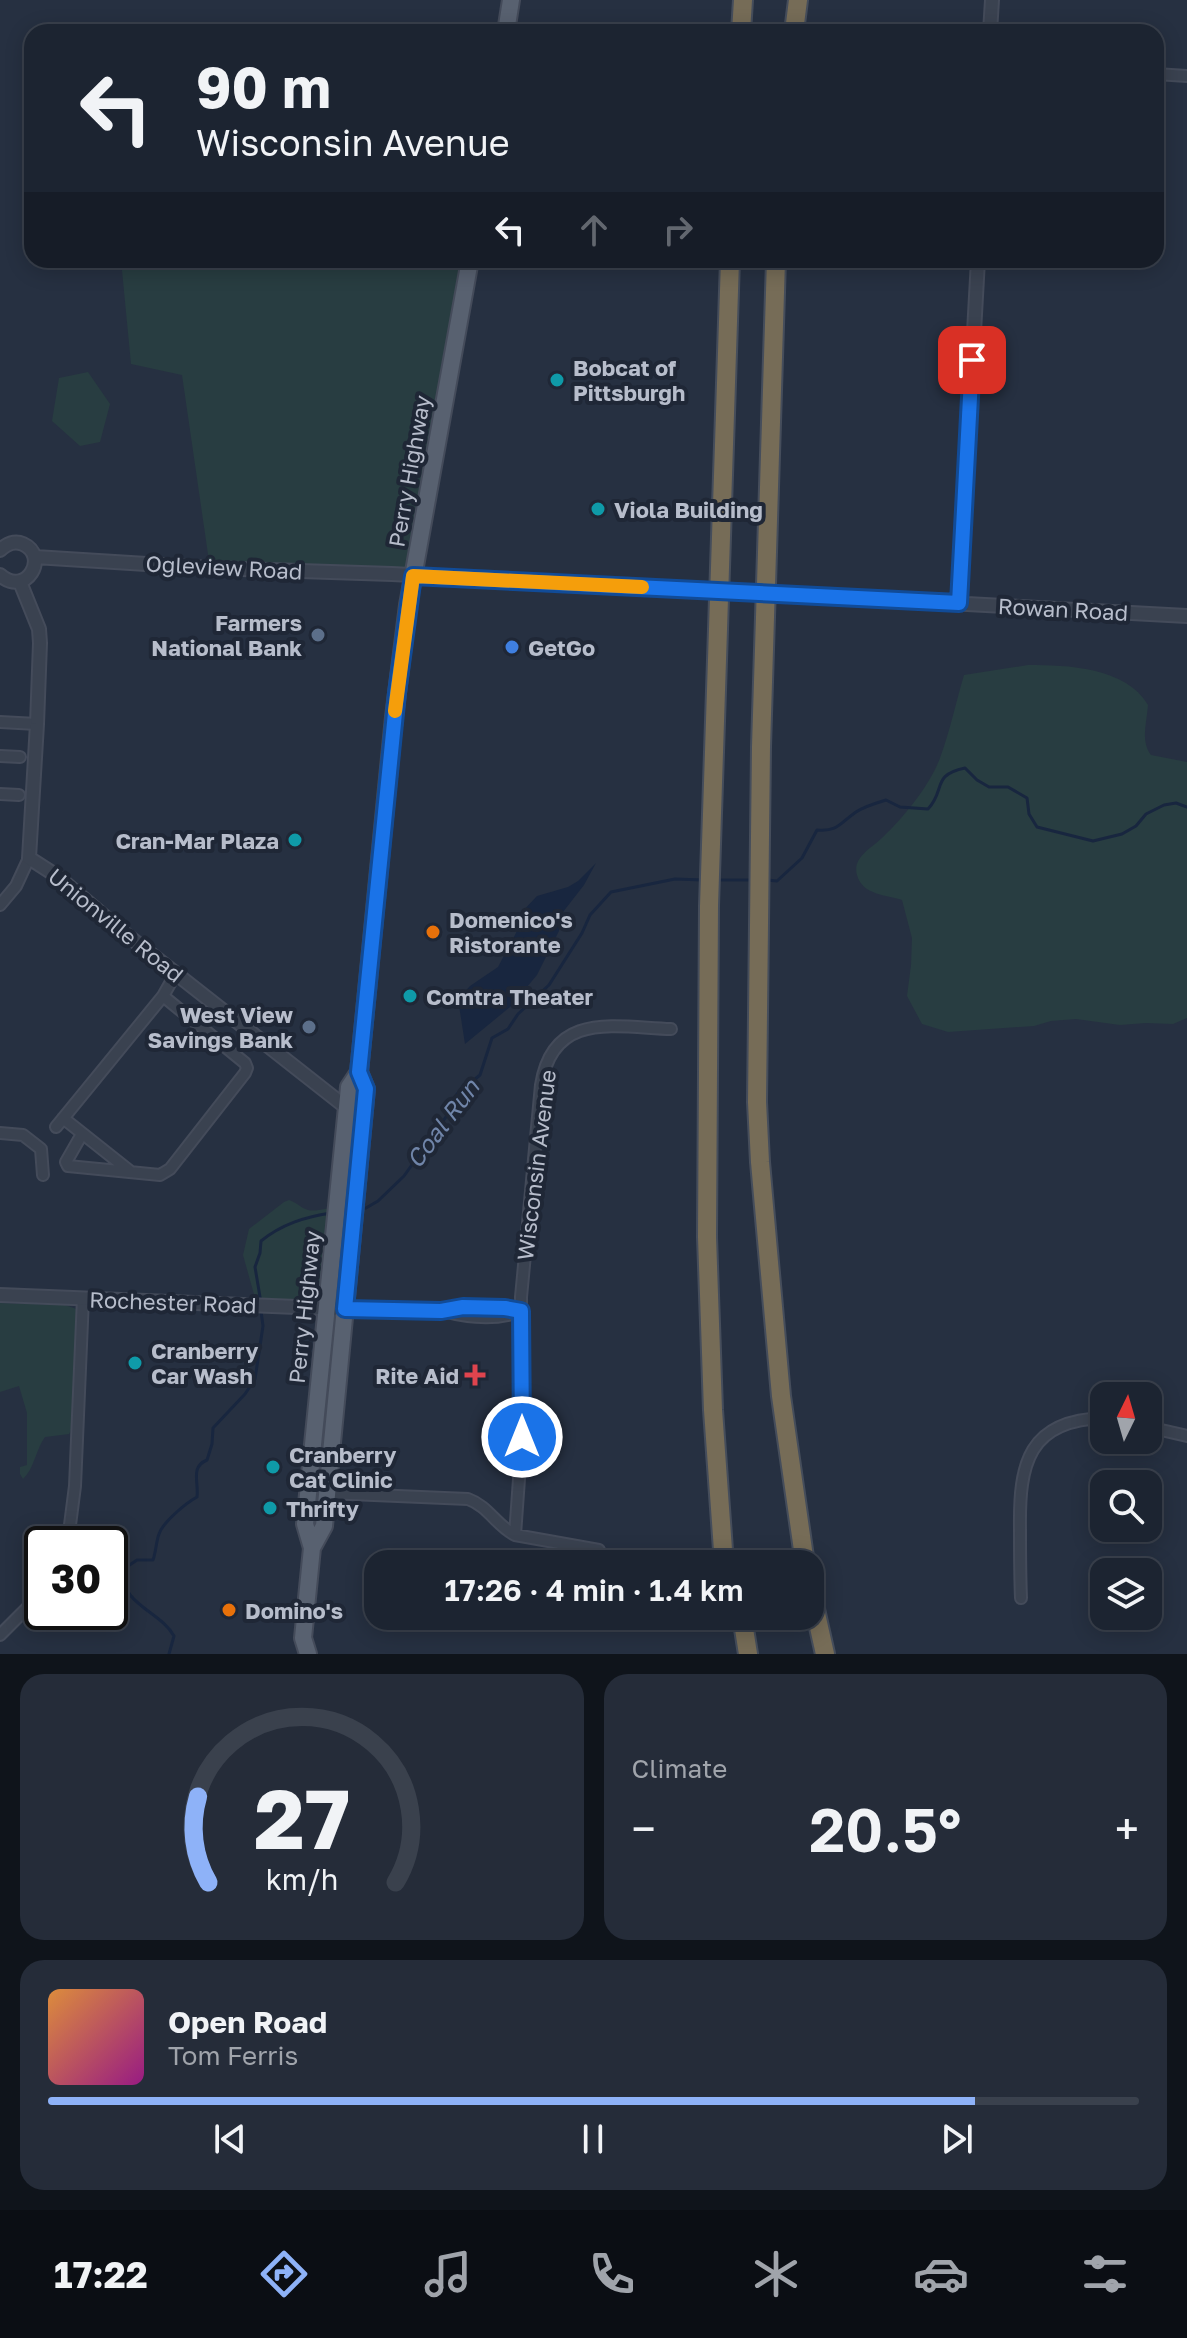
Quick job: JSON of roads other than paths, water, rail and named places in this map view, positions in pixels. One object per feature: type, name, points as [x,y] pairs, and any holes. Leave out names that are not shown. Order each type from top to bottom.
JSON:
[{"type":"highway","points":[[742,24],[743,0]]},
{"type":"highway","points":[[786,24],[787,0]]},
{"type":"highway","points":[[795,24],[798,0]]},
{"type":"highway","points":[[723,1550],[713,1410],[707,1237],[709,906],[730,268]]},
{"type":"highway","points":[[776,268],[761,747],[757,1102],[781,1396],[803,1550]]},
{"type":"highway","points":[[713,1410],[732,1550]]},
{"type":"highway","points":[[733,1630],[737,1654]]},
{"type":"highway","points":[[744,1630],[748,1654]]},
{"type":"highway","points":[[820,1630],[825,1654]]},
{"type":"main road","points":[[507,24],[511,0]]},
{"type":"main road","name":"Perry Highway","points":[[295,1654],[305,1646],[312,1548],[305,1524],[349,1087],[359,1072],[397,693],[413,576],[469,268]]},
{"type":"main road","name":"Perry Highway","points":[[312,1548],[324,1526],[366,1089],[359,1072]]},
{"type":"street","points":[[990,24],[992,0]]},
{"type":"street","points":[[1164,75],[1187,76]]},
{"type":"street","points":[[959,603],[978,268]]},
{"type":"street","name":"Ogleview Road","points":[[0,550],[8,544],[20,543],[35,557],[413,576]]},
{"type":"street","points":[[0,575],[7,580],[20,582],[31,575],[35,557]]},
{"type":"street","name":"Rowan Road","points":[[413,576],[1187,616]]},
{"type":"street","name":"Unionville Road","points":[[20,582],[39,629],[29,858],[57,876],[347,1108]]},
{"type":"street","points":[[0,722],[37,724]]},
{"type":"street","points":[[0,756],[20,757]]},
{"type":"street","points":[[0,794],[19,795]]},
{"type":"street","points":[[0,905],[16,886],[29,858]]},
{"type":"street","points":[[132,1173],[82,1134],[59,1123],[163,996],[176,973]]},
{"type":"street","points":[[82,1134],[69,1155],[68,1166],[160,1175],[170,1169],[245,1073],[245,1063],[163,996]]},
{"type":"street","name":"Wisconsin Avenue","points":[[515,1535],[522,1437],[521,1311],[541,1085],[550,1054],[564,1039],[596,1027],[671,1029]]},
{"type":"street","points":[[0,1133],[23,1135],[41,1149],[43,1175]]},
{"type":"street","name":"Rochester Road","points":[[0,1295],[345,1309]]},
{"type":"street","points":[[70,1526],[75,1486],[83,1298]]},
{"type":"street","points":[[345,1309],[441,1311],[462,1316],[504,1318],[521,1311]]},
{"type":"street","points":[[1021,1598],[1020,1496],[1024,1468],[1042,1438],[1060,1427],[1090,1419]]},
{"type":"street","points":[[1162,1430],[1187,1436]]},
{"type":"street","points":[[327,1493],[468,1499],[480,1505],[515,1535],[599,1550]]},
{"type":"street","points":[[0,1635],[24,1611]]},
{"type":"water","points":[[596,863],[563,912],[559,931],[537,975],[510,1007],[465,1044],[458,999],[470,986],[498,967],[516,933],[521,913],[537,896],[568,887]]},
{"type":"waterway","name":"Coal Run","points":[[767,880],[777,881],[802,858],[817,830],[834,828],[859,810],[886,800],[900,807],[928,809],[943,779],[965,768],[989,787],[1008,787],[1027,798],[1029,814],[1037,827],[1093,841],[1122,834],[1136,826],[1146,814],[1164,805],[1176,803],[1187,807]]},
{"type":"waterway","name":"Coal Run","points":[[359,1209],[378,1201],[404,1176],[448,1114],[457,1094],[480,1075],[492,1038],[508,1029],[518,1014],[549,985],[590,915],[611,892],[675,879],[703,880]]},
{"type":"waterway","name":"Coal Run","points":[[719,880],[751,880]]},
{"type":"waterway","name":"Coal Run","points":[[261,1303],[255,1267],[261,1241],[294,1222],[331,1213]]},
{"type":"waterway","name":"Coal Run","points":[[169,1654],[174,1636],[168,1627],[134,1600],[123,1582],[122,1570],[137,1560],[153,1560],[161,1529],[175,1513],[197,1497],[197,1471],[207,1460],[213,1428],[255,1379],[263,1326],[261,1311]]},
{"type":"place","name":"Bobcat of Pittsburgh","points":[[557,380]]},
{"type":"place","name":"Viola Building","points":[[598,509]]},
{"type":"place","name":"Farmers National Bank","points":[[318,635]]},
{"type":"place","name":"GetGo","points":[[512,647]]},
{"type":"place","name":"Cran-Mar Plaza","points":[[295,840]]},
{"type":"place","name":"Domenico's Ristorante","points":[[433,932]]},
{"type":"place","name":"Comtra Theater","points":[[410,996]]},
{"type":"place","name":"West View Savings Bank","points":[[309,1027]]},
{"type":"place","name":"Cranberry Car Wash","points":[[135,1363]]},
{"type":"place","name":"Rite Aid","points":[[475,1375]]},
{"type":"place","name":"Cranberry Cat Clinic","points":[[273,1467]]},
{"type":"place","name":"Thrifty","points":[[270,1508]]},
{"type":"place","name":"Domino's","points":[[229,1610]]}]
